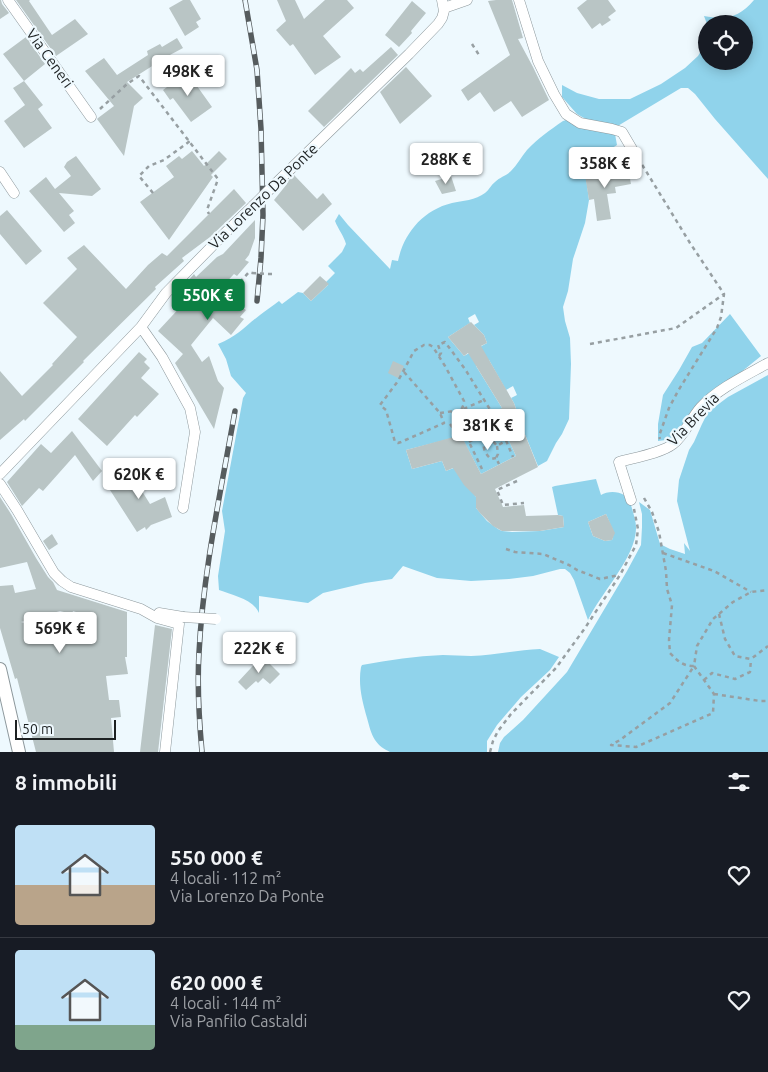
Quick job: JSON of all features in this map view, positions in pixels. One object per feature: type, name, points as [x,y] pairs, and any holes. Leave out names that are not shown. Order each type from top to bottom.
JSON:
[{"type":"street","name":"Via Ceneri","points":[[8,0],[91,117]]},
{"type":"street","points":[[443,4],[467,0]]},
{"type":"street","points":[[519,0],[538,61],[566,114],[580,123],[612,128],[622,132],[632,149]]},
{"type":"street","name":"Via Lorenzo Da Ponte","points":[[0,474],[141,327],[166,293],[438,24],[444,15],[443,4]]},
{"type":"street","points":[[0,172],[14,193]]},
{"type":"street","points":[[141,327],[162,357],[190,408],[195,432],[184,508]]},
{"type":"street","name":"Via Brevia","points":[[631,500],[619,462],[660,451],[673,445],[699,409],[713,395],[768,363]]},
{"type":"street","points":[[0,484],[18,510],[54,573],[71,587],[141,609],[183,617],[218,619]]},
{"type":"street","points":[[141,609],[157,618],[179,624],[164,752]]},
{"type":"street","points":[[0,669],[19,752]]},
{"type":"path","points":[[472,44],[479,55]]},
{"type":"path","points":[[91,117],[127,84],[139,76],[218,180],[207,210],[209,214]]},
{"type":"path","points":[[153,193],[139,176],[149,166],[164,160],[190,141]]},
{"type":"path","points":[[640,161],[724,294],[721,317],[717,328],[669,408],[660,436]]},
{"type":"path","points":[[240,282],[249,272],[272,274]]},
{"type":"path","points":[[590,344],[676,328],[724,294]]},
{"type":"path","points":[[439,356],[441,353],[438,345],[445,342],[465,369],[499,424],[513,457]]},
{"type":"path","points":[[404,372],[440,413],[444,423],[401,442],[395,442],[386,410],[380,406],[404,372],[414,351],[424,345],[433,347],[439,356],[464,401],[461,410]]},
{"type":"path","points":[[440,413],[461,410],[484,400]]},
{"type":"path","points":[[474,419],[476,411]]},
{"type":"path","points":[[464,416],[468,419],[474,419]]},
{"type":"path","points":[[474,419],[486,440],[485,450],[491,459],[496,458]]},
{"type":"path","points":[[450,424],[458,435],[463,433],[482,469]]},
{"type":"path","points":[[469,442],[499,424]]},
{"type":"path","points":[[486,440],[493,441],[497,446],[498,454],[496,458],[499,464]]},
{"type":"path","points":[[497,446],[507,440]]},
{"type":"path","points":[[517,481],[498,490],[501,500],[503,505],[524,503]]},
{"type":"path","points":[[644,498],[660,532],[667,589],[672,605],[670,653],[686,666],[694,666]]},
{"type":"path","points":[[490,752],[498,731],[511,714],[556,668],[620,575],[636,545],[638,529],[631,500]]},
{"type":"path","points":[[506,549],[515,552],[543,554],[600,579],[620,575]]},
{"type":"path","points":[[663,554],[714,571],[752,592]]},
{"type":"path","points":[[694,666],[714,694],[713,714],[636,747],[611,746],[670,703],[694,666],[696,646],[719,613],[733,602],[752,592],[768,590]]},
{"type":"path","points":[[719,613],[725,639],[736,656],[751,659]]},
{"type":"path","points":[[704,680],[712,673],[735,678],[750,672],[751,659],[768,646]]},
{"type":"path","points":[[714,694],[768,701]]},
{"type":"shaded area","points":[[754,0],[768,0],[768,179],[688,88],[681,88],[616,127],[591,122],[577,114],[562,97],[562,85],[577,93],[599,99],[630,99],[661,84],[685,68],[698,56],[698,70],[753,70],[753,15],[734,15]]},
{"type":"shaded area","points":[[566,120],[575,125],[615,134],[617,145],[590,153],[584,163],[589,200],[585,223],[573,259],[568,291],[563,307],[570,338],[571,364],[569,419],[562,434],[547,461],[538,466],[511,398],[517,395],[513,386],[506,390],[489,360],[476,366],[502,408],[502,425],[516,456],[481,474],[461,436],[406,450],[412,469],[442,461],[446,471],[456,467],[476,497],[476,508],[487,521],[502,531],[540,531],[564,527],[563,516],[558,515],[552,487],[555,486],[596,479],[601,495],[616,492],[626,497],[631,505],[635,521],[635,538],[631,550],[617,575],[588,620],[574,580],[565,569],[533,576],[471,581],[437,578],[403,566],[392,579],[323,593],[308,603],[259,596],[259,613],[247,601],[219,590],[218,576],[225,531],[222,511],[243,398],[246,393],[231,376],[226,359],[218,344],[236,334],[279,301],[282,304],[298,292],[303,293],[311,301],[328,285],[326,282],[335,273],[328,266],[342,252],[346,244],[335,221],[339,214],[390,269],[392,260],[398,261],[410,232],[424,217],[442,206],[473,199],[485,193],[497,180],[511,171],[535,142]],"holes":[[[475,314],[479,322],[474,325],[484,335],[487,343],[464,356],[448,337],[470,323],[468,318]],[[606,514],[614,533],[612,540],[605,541],[593,536],[588,522]]]},
{"type":"shaded area","points":[[730,314],[761,356],[708,399],[674,439],[658,441],[658,424],[663,395],[692,347],[702,343]]},
{"type":"shaded area","points":[[768,375],[768,752],[498,752],[504,737],[523,720],[567,672],[627,571],[641,545],[642,514],[639,502],[650,510],[660,544],[685,554],[684,543],[690,551],[677,501],[679,480],[689,450],[708,412],[728,397]]},
{"type":"shaded area","points":[[540,649],[559,657],[550,670],[521,697],[497,725],[487,741],[487,752],[390,752],[380,746],[374,738],[361,692],[360,674],[362,665],[423,656],[471,656]]},
{"type":"building","points":[[0,0],[9,13],[0,19]]},
{"type":"building","points":[[16,0],[30,0],[52,35],[75,19],[88,34],[56,56]]},
{"type":"building","points":[[183,0],[190,0],[201,19],[196,22],[199,27],[185,36],[169,8]]},
{"type":"building","points":[[277,0],[295,0],[304,19],[325,0],[347,0],[354,8],[323,36],[341,57],[315,75],[293,44],[290,46],[276,30],[286,21]]},
{"type":"building","points":[[512,0],[523,38],[518,39],[549,100],[522,117],[511,101],[494,112],[480,92],[468,101],[461,90],[510,55],[488,1]]},
{"type":"building","points":[[587,0],[608,0],[616,11],[608,17],[611,20],[602,26],[600,23],[592,29],[577,8]]},
{"type":"building","points":[[412,1],[426,13],[399,47],[385,35]]},
{"type":"building","points":[[26,37],[45,64],[24,81],[3,54]]},
{"type":"building","points":[[177,38],[183,48],[127,82],[143,98],[134,106],[124,156],[97,119],[114,106],[85,71],[104,58],[117,75],[148,55],[147,51],[160,44],[162,47]]},
{"type":"building","points":[[391,47],[398,55],[324,127],[308,111],[351,68],[355,73],[360,69],[363,72]]},
{"type":"building","points":[[406,67],[432,96],[400,124],[380,92]]},
{"type":"building","points":[[187,72],[212,107],[191,122],[173,98],[170,100],[163,90]]},
{"type":"building","points":[[24,81],[43,105],[38,109],[52,128],[24,148],[4,121],[25,105],[13,88]]},
{"type":"building","points":[[192,151],[204,166],[219,151],[227,159],[211,175],[213,177],[169,240],[140,202],[174,177],[166,166],[179,156],[182,159]]},
{"type":"building","points":[[76,156],[101,189],[92,196],[59,193],[74,211],[69,215],[75,223],[64,232],[29,191],[46,177],[55,189],[71,176],[64,167],[67,162]]},
{"type":"building","points":[[628,168],[631,184],[615,187],[616,193],[607,194],[611,219],[597,221],[594,199],[589,200],[585,175]]},
{"type":"building","points":[[294,175],[317,199],[323,193],[332,204],[303,231],[274,200]]},
{"type":"building","points":[[451,176],[456,191],[442,194],[435,181]]},
{"type":"building","points":[[234,189],[246,203],[210,237],[182,258],[184,261],[155,287],[156,289],[25,421],[24,419],[0,440],[0,371],[22,396],[53,365],[77,337],[43,303],[77,269],[67,258],[84,245],[126,289],[162,253],[167,256]]},
{"type":"building","points":[[7,210],[42,251],[26,265],[0,234],[0,216]]},
{"type":"building","points":[[255,220],[255,238],[249,255],[245,260],[249,262],[237,276],[234,274],[218,291],[246,310],[240,317],[244,319],[231,335],[213,318],[191,345],[202,362],[209,356],[218,381],[224,388],[214,429],[175,363],[183,354],[158,331],[197,289],[187,282],[194,274],[196,277],[217,257],[223,254]]},
{"type":"building","points":[[320,276],[329,284],[311,301],[303,293]]},
{"type":"building","points":[[471,322],[484,335],[487,343],[481,346],[514,403],[538,467],[495,489],[503,507],[524,505],[526,516],[563,516],[564,527],[540,531],[502,531],[493,526],[476,508],[476,497],[464,485],[453,468],[446,471],[442,461],[412,469],[406,450],[461,435],[481,474],[516,456],[495,411],[502,408],[468,353],[464,356],[448,337]]},
{"type":"building","points":[[139,352],[147,359],[144,362],[150,368],[141,378],[159,394],[137,417],[135,415],[107,446],[78,419]]},
{"type":"building","points":[[393,361],[404,366],[398,378],[388,373]]},
{"type":"building","points":[[72,431],[102,471],[93,481],[75,455],[43,491],[39,488],[22,506],[7,482],[41,444],[51,453]]},
{"type":"building","points":[[136,462],[151,476],[140,488],[150,504],[165,497],[172,517],[151,525],[146,530],[145,527],[137,532],[110,490]]},
{"type":"building","points":[[0,497],[57,590],[127,612],[127,657],[125,657],[128,674],[106,676],[109,700],[119,700],[121,717],[111,718],[114,752],[36,752],[17,678],[15,679],[0,628],[0,586],[13,585],[15,593],[36,589],[27,562],[0,568]],"holes":[[[60,611],[72,614],[73,611],[94,618],[86,644],[21,622]]]},
{"type":"building","points":[[606,514],[615,533],[612,540],[605,541],[593,536],[588,522]]},
{"type":"building","points":[[52,534],[58,544],[49,550],[43,541]]},
{"type":"building","points":[[155,625],[172,629],[158,752],[140,752]]},
{"type":"building","points":[[262,656],[280,674],[270,684],[263,678],[258,683],[256,681],[246,690],[238,682]]},
{"type":"railway","points":[[245,0],[257,70],[261,129],[263,215],[257,301]]},
{"type":"railway","points":[[202,752],[198,690],[201,622],[213,531],[235,411]]}]
